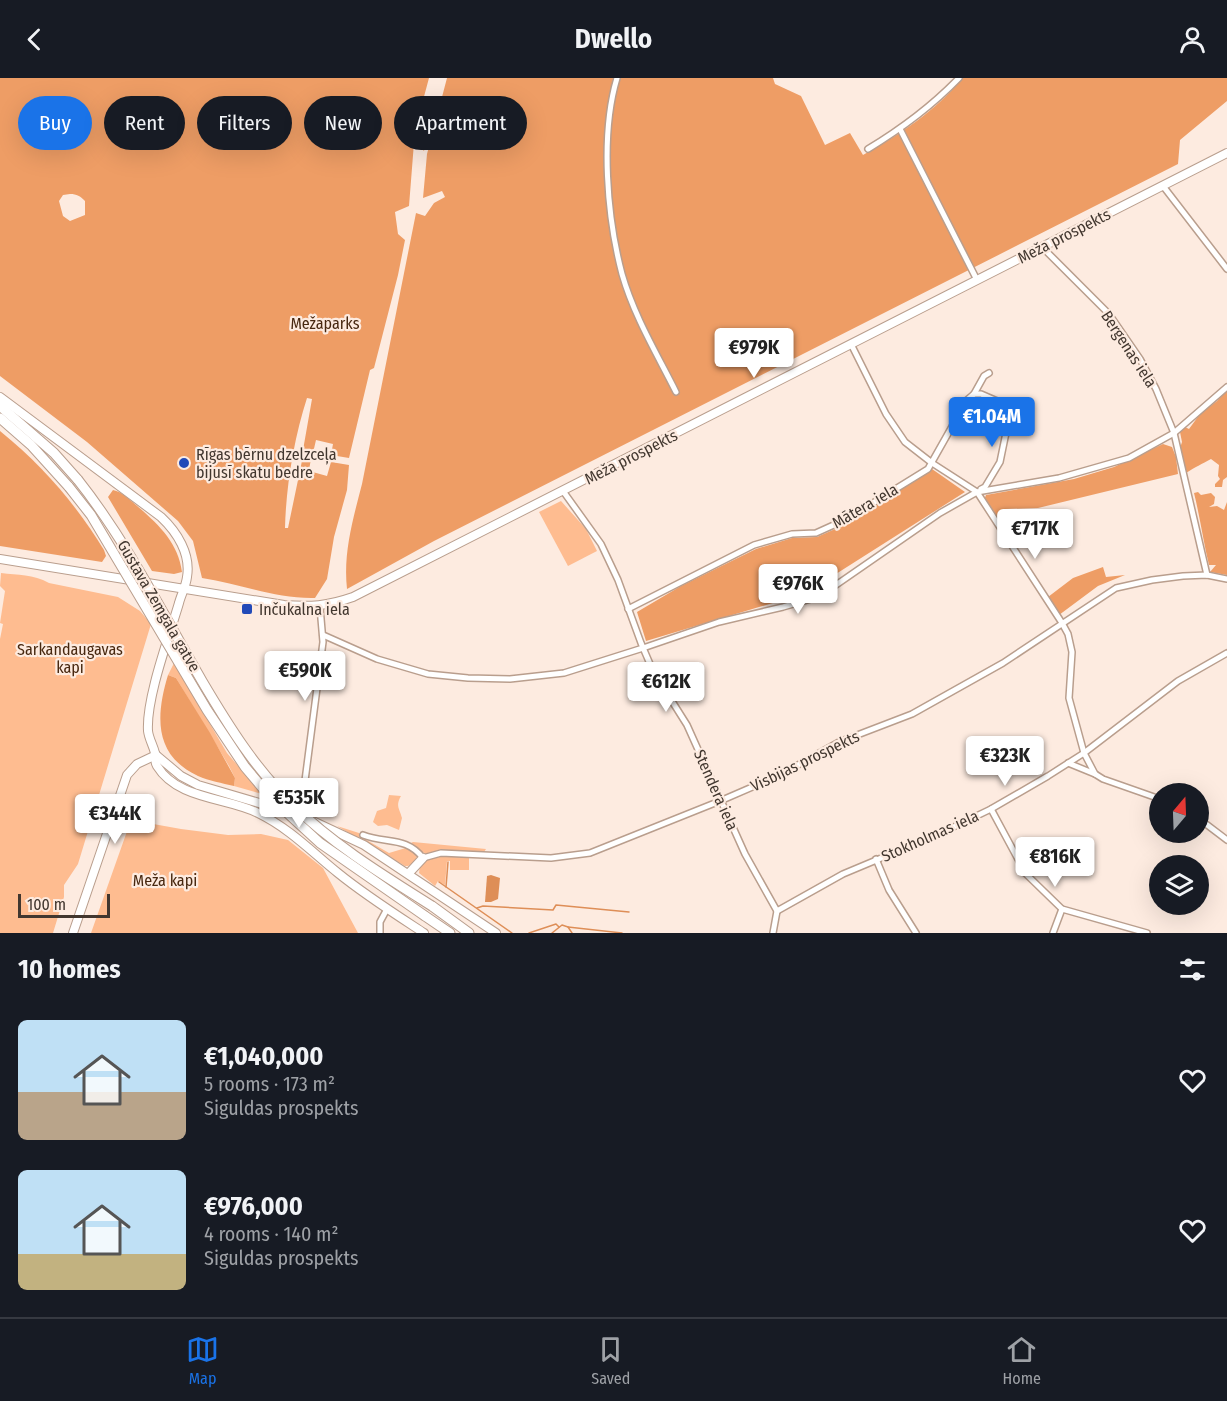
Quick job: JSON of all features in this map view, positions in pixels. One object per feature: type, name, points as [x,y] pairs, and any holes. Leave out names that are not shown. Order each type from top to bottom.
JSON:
[{"type":"main road","name":"Gustava Zemgala gatve","points":[[0,406],[54,453],[78,480],[114,530],[225,720],[274,785],[293,806],[327,835],[469,933]]},
{"type":"main road","name":"Gustava Zemgala gatve","points":[[0,418],[31,445],[69,487],[102,533],[207,710],[245,767],[271,798],[320,843],[450,933]]},
{"type":"street","points":[[617,78],[611,104],[607,163],[615,237],[622,275],[634,307],[676,392]]},
{"type":"street","points":[[868,149],[900,129],[940,98],[959,78]]},
{"type":"street","points":[[900,129],[977,280]]},
{"type":"street","name":"Meža prospekts","points":[[0,559],[284,605],[320,607],[353,597],[1227,153]]},
{"type":"street","points":[[1163,186],[1227,269]]},
{"type":"street","name":"Bergenas iela","points":[[1042,247],[1109,314],[1141,361],[1156,389],[1174,433],[1207,575]]},
{"type":"street","points":[[852,344],[886,414],[905,442],[932,463],[977,492],[1068,633],[1072,652],[1069,698],[1084,753],[1095,774]]},
{"type":"street","points":[[932,463],[967,400],[974,394],[988,373]]},
{"type":"street","points":[[977,492],[1059,478],[1129,458],[1174,433],[1227,387]]},
{"type":"street","points":[[323,635],[377,659],[429,674],[510,679],[557,674],[719,622],[783,608],[811,599],[837,585],[940,513],[985,487],[1000,462],[1008,423],[1013,411],[1011,407],[974,394]]},
{"type":"street","points":[[0,397],[124,488],[172,527],[182,545],[187,564],[187,577],[150,706],[148,729],[151,745],[156,755],[181,776],[198,784],[283,809],[323,824],[364,845],[496,933]]},
{"type":"street","name":"Mātera iela","points":[[628,609],[754,545],[792,534],[816,532],[847,519],[928,469],[932,463]]},
{"type":"street","name":"Stendera iela","points":[[563,491],[601,544],[618,580],[643,648],[661,684],[687,725],[745,854],[777,911]]},
{"type":"street","name":"Visbijas prospekts","points":[[423,858],[441,853],[551,858],[590,853],[720,801],[780,775],[840,742],[912,714],[1003,663],[1112,590],[1162,578],[1207,575],[1227,579]]},
{"type":"street","points":[[303,796],[323,635],[320,607]]},
{"type":"street","name":"Stokholmas iela","points":[[777,911],[843,874],[941,833],[991,808],[1084,753],[1178,681],[1227,653]]},
{"type":"street","points":[[156,755],[156,765],[176,784],[201,796],[256,812],[284,827],[339,874],[424,933]]},
{"type":"street","points":[[73,933],[126,775],[137,764],[156,755]]},
{"type":"street","points":[[1068,763],[1103,779],[1149,795]]},
{"type":"street","points":[[991,808],[1026,874],[1062,909],[1147,933]]},
{"type":"street","points":[[311,850],[309,840],[312,832],[323,824]]},
{"type":"street","points":[[1209,826],[1227,840]]},
{"type":"street","points":[[363,835],[407,844],[414,848],[423,858],[409,873]]},
{"type":"street","points":[[876,859],[889,890],[916,933]]},
{"type":"street","points":[[380,933],[380,922],[387,909]]},
{"type":"street","points":[[1053,933],[1062,909]]},
{"type":"street","points":[[773,933],[777,911]]},
{"type":"green space","name":"Mežaparks","points":[[0,78],[429,78],[424,96],[394,96],[394,150],[413,150],[409,206],[395,212],[398,234],[405,240],[398,275],[374,368],[370,370],[349,458],[331,455],[333,444],[316,440],[313,453],[303,450],[312,399],[307,398],[302,413],[292,462],[285,528],[288,528],[303,456],[311,458],[309,471],[327,476],[331,462],[349,465],[347,490],[334,537],[327,579],[315,598],[272,594],[202,578],[193,541],[178,521],[87,442],[0,376]],"holes":[[[63,195],[78,196],[85,201],[85,215],[70,221],[63,216],[59,201]]]},
{"type":"green space","points":[[447,78],[773,78],[775,84],[801,96],[825,145],[850,133],[863,155],[917,121],[963,78],[1227,78],[1227,101],[1180,140],[1178,164],[434,541],[347,589],[346,562],[350,536],[416,213],[425,216],[434,203],[445,197],[442,191],[423,198],[428,150],[527,150],[527,96],[442,96]]},
{"type":"green space","points":[[1227,390],[1227,477],[1223,480],[1222,487],[1215,487],[1220,479],[1219,465],[1211,459],[1186,473],[1180,448],[1182,442],[1180,432],[1185,427],[1189,429],[1200,414]]},
{"type":"green space","points":[[0,431],[44,472],[82,516],[104,550],[106,556],[102,562],[0,546]]},
{"type":"green space","points":[[1163,444],[1172,447],[1178,474],[1038,508],[1005,509],[1002,518],[997,520],[984,500],[986,495],[1074,479],[1114,467]]},
{"type":"green space","points":[[932,469],[965,492],[806,593],[646,641],[637,612],[681,586],[756,549],[792,538],[817,537],[851,522]]},
{"type":"green space","points":[[113,490],[131,500],[166,534],[180,561],[182,572],[174,574],[152,571],[108,497]]},
{"type":"green space","points":[[1198,492],[1201,495],[1211,493],[1215,497],[1214,504],[1209,507],[1217,506],[1224,510],[1227,502],[1227,575],[1210,572],[1216,565],[1209,565],[1194,493]]},
{"type":"green space","points":[[561,501],[586,529],[597,551],[568,566],[539,512]]},
{"type":"green space","points":[[1103,567],[1106,577],[1125,575],[1098,586],[1059,615],[1048,597],[1073,578]]},
{"type":"green space","name":"Sarkandaugavas kapi","points":[[1,573],[31,576],[49,583],[118,597],[140,611],[151,624],[78,864],[64,885],[64,897],[53,933],[0,933],[0,639],[3,624],[0,623],[5,591],[0,586]]},
{"type":"green space","points":[[174,663],[227,753],[262,794],[234,786],[235,778],[229,766],[176,678],[168,675]]},
{"type":"green space","points":[[168,675],[176,678],[210,733],[235,778],[234,786],[202,778],[183,767],[173,757],[166,745],[160,719]]},
{"type":"green space","points":[[389,795],[401,796],[398,805],[402,818],[399,830],[387,825],[378,826],[373,822],[377,811],[386,808]]},
{"type":"green space","name":"Meža kapi","points":[[131,820],[228,835],[261,834],[288,840],[323,868],[358,933],[91,933]]},
{"type":"green space","points":[[337,826],[359,833],[363,838],[389,853],[409,847],[417,855],[416,861],[405,866]]},
{"type":"green space","points":[[411,843],[486,849],[484,852],[439,850],[427,854]]},
{"type":"green space","points":[[445,856],[469,857],[469,870],[450,870],[450,861],[447,861],[445,885],[438,881],[435,886],[419,873],[420,865],[428,859]]},
{"type":"shaded area","points":[[487,876],[500,878],[498,899],[485,902]]},
{"type":"waterway","points":[[446,887],[448,862]]},
{"type":"waterway","points":[[439,882],[512,933]]},
{"type":"waterway","points":[[477,908],[483,906],[553,910],[556,905],[629,912]]},
{"type":"waterway","points":[[529,933],[556,924],[559,927]]},
{"type":"waterway","points":[[552,933],[562,925],[568,927],[572,933]]},
{"type":"waterway","points":[[568,927],[622,933]]},
{"type":"place","name":"Rīgas bērnu dzelzceļa bijusī skatu bedre","points":[[184,463]]},
{"type":"place","name":"Inčukalna iela","points":[[247,609]]}]
